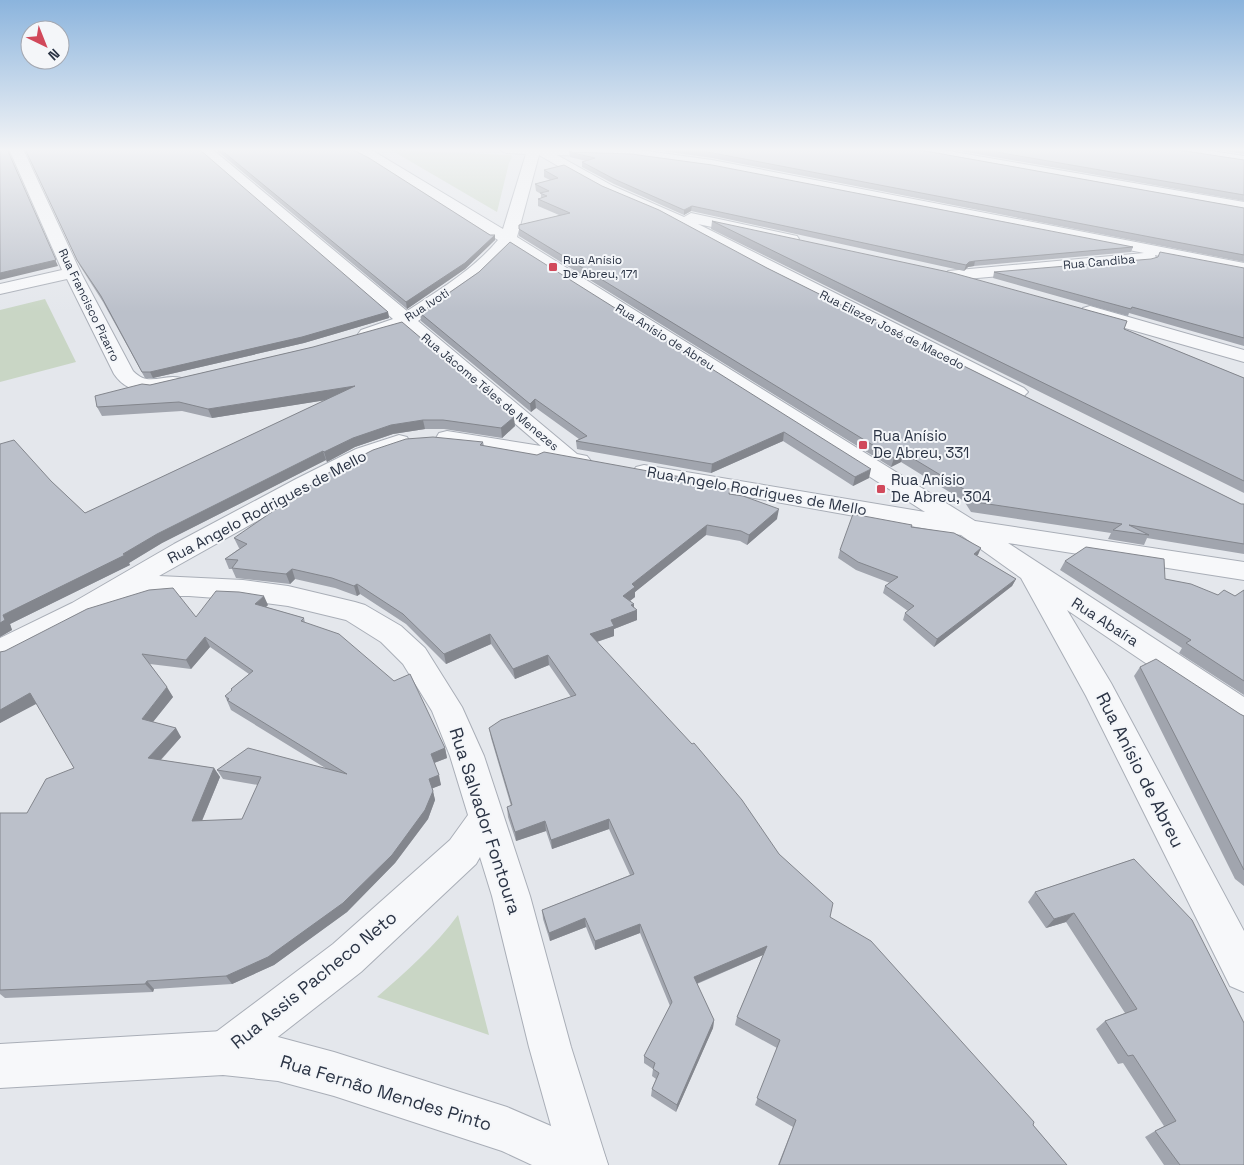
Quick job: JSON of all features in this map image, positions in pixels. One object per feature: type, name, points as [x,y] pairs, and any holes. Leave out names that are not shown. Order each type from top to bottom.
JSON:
[{"type":"street","name":"Rua Francisco Pizarro","points":[[41,203],[72,273],[124,374],[134,384],[153,386],[190,378]]},
{"type":"street","name":"Rua Jácome Téles de Menezes","points":[[268,203],[570,459]]},
{"type":"street","name":"Rua Anísio de Abreu","points":[[449,203],[968,528]]},
{"type":"street","name":"Rua Ivoti","points":[[354,338],[405,321],[468,278],[494,256],[508,239],[520,203]]},
{"type":"street","name":"Rua Eliezer José de Macedo","points":[[642,203],[665,213],[773,270],[1031,399]]},
{"type":"street","points":[[914,203],[1244,268]]},
{"type":"street","points":[[1223,203],[1244,207]]},
{"type":"street","points":[[665,213],[811,244]]},
{"type":"street","name":"Rua Candiba","points":[[954,275],[1235,250]]},
{"type":"street","points":[[934,271],[1006,289]]},
{"type":"street","points":[[0,289],[72,273]]},
{"type":"street","points":[[1072,307],[1244,356]]},
{"type":"street","points":[[1185,339],[1244,373]]},
{"type":"street","name":"Rua Angelo Rodrigues de Mello","points":[[124,586],[227,525],[364,454],[389,444],[425,438],[444,438],[517,448],[609,466],[968,528],[1244,571]]},
{"type":"street","name":"Rua Abaíra","points":[[968,528],[1244,713]]},
{"type":"street","name":"Rua Anísio de Abreu","points":[[1030,571],[1100,692],[1244,972]]},
{"type":"street","name":"Rua Salvador Fontoura","points":[[0,652],[124,586],[189,586],[288,596],[355,612],[391,634],[414,656],[446,707],[467,756],[511,896],[550,1047],[585,1165]]},
{"type":"street","name":"Rua Assis Pacheco Neto","points":[[223,1053],[347,958],[463,852],[486,818]]},
{"type":"street","name":"Rua Fernão Mendes Pinto","points":[[0,1066],[223,1053],[278,1059],[334,1074],[506,1130],[585,1165]]},
{"type":"green space","points":[[482,203],[499,203],[497,212]]},
{"type":"green space","points":[[45,299],[76,362],[0,382],[0,310]]},
{"type":"green space","points":[[458,915],[489,1035],[377,997],[430,948]]},
{"type":"building","points":[[0,203],[31,203],[56,260],[0,273]]},
{"type":"building","points":[[50,203],[262,203],[388,312],[302,337],[150,372],[142,372],[101,296],[77,260]]},
{"type":"building","points":[[286,203],[440,203],[490,235],[495,235],[465,263],[406,302]]},
{"type":"building","points":[[548,203],[643,203],[659,210],[767,268],[1244,504],[1244,544],[1129,525],[1149,535],[1113,530],[1122,524],[975,502],[967,491],[904,453],[894,458],[519,229],[519,225],[570,213]]},
{"type":"building","points":[[669,203],[909,203],[1133,247],[975,261],[969,262],[966,265],[692,206],[684,210]]},
{"type":"building","points":[[975,203],[1218,203],[1244,208],[1244,255]]},
{"type":"building","points":[[712,221],[953,273],[1127,321],[1124,329],[1244,378],[1244,481]]},
{"type":"building","points":[[510,242],[871,469],[855,477],[784,432],[712,464],[576,441],[587,436],[535,399],[530,404],[420,313],[479,272]]},
{"type":"building","points":[[1160,252],[1244,268],[1244,338],[994,272],[1151,259],[1158,257]]},
{"type":"building","points":[[402,322],[514,417],[501,428],[443,420],[423,420],[391,425],[353,438],[323,451],[157,534],[123,554],[125,555],[3,615],[5,620],[0,623],[0,444],[14,440],[51,481],[85,513],[355,386],[208,409],[179,402],[97,407],[95,396],[313,347]]},
{"type":"building","points":[[433,437],[483,442],[480,445],[537,455],[544,452],[681,477],[674,479],[730,489],[729,494],[743,496],[779,509],[749,535],[741,531],[707,525],[632,584],[635,587],[623,596],[634,604],[631,605],[637,610],[611,620],[614,626],[590,634],[692,744],[694,743],[742,800],[779,854],[833,903],[830,917],[871,941],[1034,1122],[1033,1125],[1067,1165],[779,1165],[796,1120],[757,1098],[780,1040],[737,1017],[767,946],[694,977],[714,1020],[677,1105],[652,1089],[659,1073],[653,1069],[655,1063],[644,1056],[672,1002],[640,924],[595,941],[585,918],[549,933],[542,910],[634,874],[609,819],[551,840],[545,821],[515,832],[507,807],[512,805],[489,728],[501,720],[576,695],[548,655],[513,669],[490,634],[444,654],[403,614],[357,584],[354,586],[332,578],[292,569],[286,574],[232,568],[238,560],[225,559],[247,544],[234,538],[330,472],[373,450],[406,439]]},
{"type":"building","points":[[853,514],[912,525],[911,527],[954,533],[981,548],[974,554],[1016,579],[937,639],[905,613],[914,606],[885,586],[898,577],[858,562],[840,550]]},
{"type":"building","points":[[1086,547],[1164,559],[1165,579],[1191,584],[1218,595],[1224,590],[1235,596],[1244,590],[1244,681],[1186,643],[1191,640],[1065,561]]},
{"type":"building","points":[[173,588],[196,617],[216,591],[264,596],[255,604],[304,618],[301,621],[339,634],[394,681],[410,674],[445,748],[431,754],[439,775],[429,779],[433,791],[425,810],[392,855],[343,903],[268,957],[226,976],[147,981],[145,984],[0,990],[0,813],[27,813],[46,779],[74,768],[30,693],[0,710],[0,652],[87,609],[149,590]],"holes":[[[205,637],[253,671],[231,689],[225,696],[229,699],[227,700],[347,774],[248,748],[217,770],[261,777],[242,819],[192,821],[214,768],[148,758],[176,728],[142,719],[167,687],[142,654],[186,660]]]},
{"type":"building","points":[[1156,659],[1244,716],[1244,870],[1140,667]]},
{"type":"building","points":[[1134,859],[1192,920],[1244,1023],[1244,1165],[1180,1165],[1155,1131],[1176,1121],[1133,1055],[1128,1056],[1105,1021],[1137,1009],[1074,913],[1054,919],[1035,892]]},
{"type":"place","name":"Rua Anísio De Abreu, 171","points":[[553,267]]},
{"type":"place","name":"Rua Anísio De Abreu, 331","points":[[863,445]]},
{"type":"place","name":"Rua Anísio De Abreu, 304","points":[[881,489]]}]
